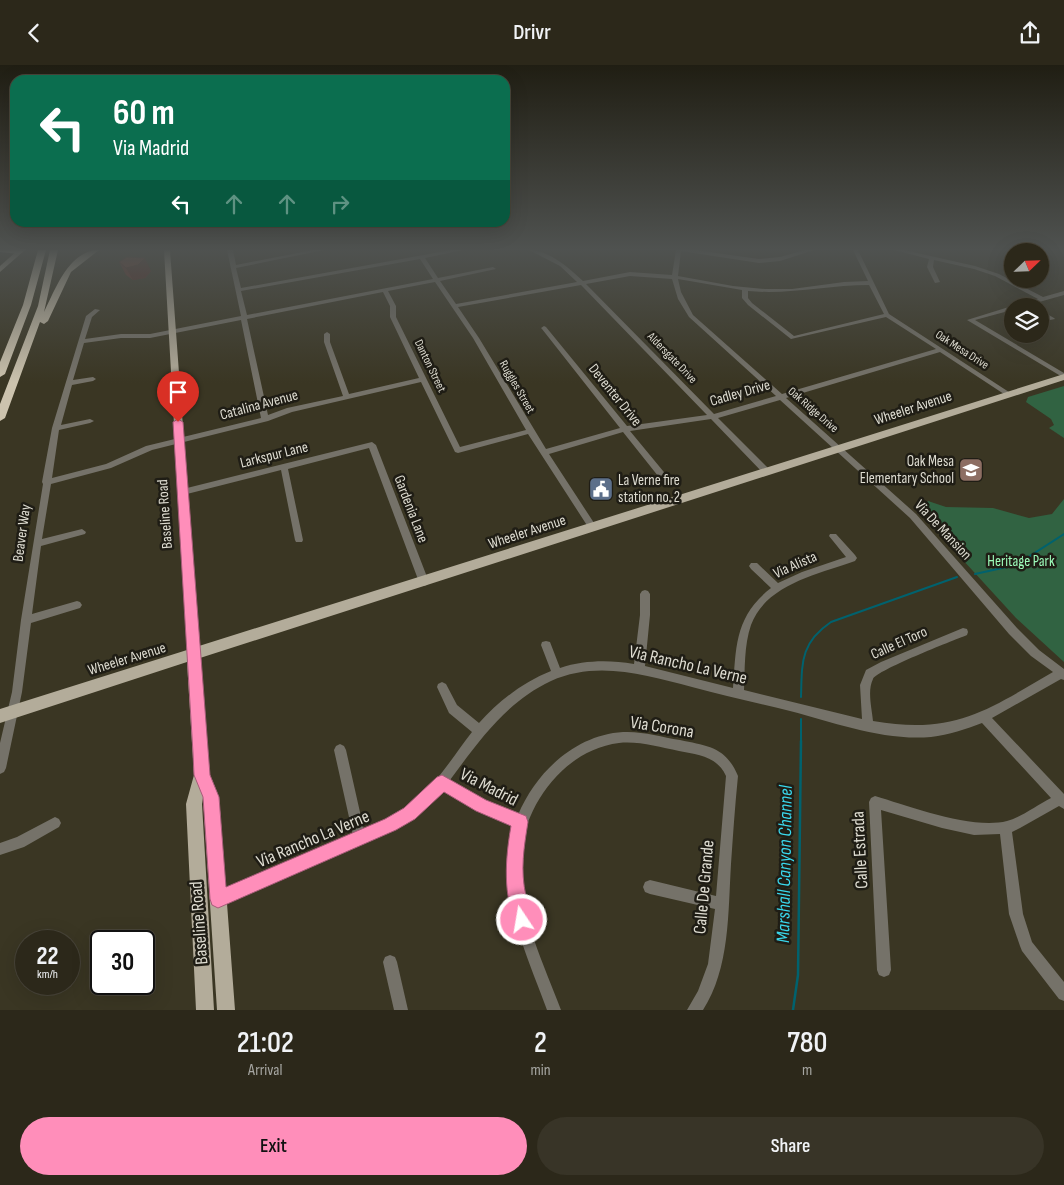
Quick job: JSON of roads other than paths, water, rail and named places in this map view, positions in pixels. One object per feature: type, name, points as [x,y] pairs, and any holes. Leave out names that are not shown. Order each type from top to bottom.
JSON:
[{"type":"highway","points":[[0,357],[20,310],[24,294]]},
{"type":"highway","points":[[0,374],[30,294]]},
{"type":"highway","points":[[0,398],[38,294]]},
{"type":"highway","points":[[0,418],[42,306],[45,294]]},
{"type":"highway","points":[[30,339],[40,327],[56,294]]},
{"type":"main road","name":"Baseline Road","points":[[170,294],[202,775],[211,797],[226,1010]]},
{"type":"main road","name":"Wheeler Avenue","points":[[6,714],[1064,377]]},
{"type":"main road","name":"Baseline Road","points":[[202,775],[194,804],[205,1010]]},
{"type":"street","points":[[241,294],[266,419]]},
{"type":"street","points":[[81,342],[120,336],[150,336],[368,294]]},
{"type":"street","name":"Danton Street","points":[[387,294],[393,306],[393,317],[458,450]]},
{"type":"street","name":"Ruggles Street","points":[[446,294],[476,338],[530,431],[593,528]]},
{"type":"street","points":[[454,306],[509,294]]},
{"type":"street","name":"Aldersgate Drive","points":[[593,294],[767,472]]},
{"type":"street","name":"Oak Ridge Drive","points":[[679,294],[691,316],[840,448]]},
{"type":"street","points":[[745,294],[745,298],[750,304],[793,338],[887,315]]},
{"type":"street","name":"Oak Mesa Drive","points":[[876,294],[887,315],[1009,394]]},
{"type":"street","points":[[1046,298],[1060,294]]},
{"type":"street","name":"Beaver Way","points":[[0,768],[6,714],[26,620],[46,482],[56,428],[89,316],[97,310]]},
{"type":"street","points":[[1004,310],[970,320],[1004,341]]},
{"type":"street","name":"Deventer Drive","points":[[544,328],[665,479]]},
{"type":"street","points":[[327,334],[326,342],[346,397]]},
{"type":"street","points":[[1008,343],[1064,377]]},
{"type":"street","name":"Cadley Drive","points":[[545,452],[625,429],[713,416],[740,410],[780,396],[941,350]]},
{"type":"street","points":[[70,383],[93,379]]},
{"type":"street","name":"Catalina Avenue","points":[[46,482],[108,466],[149,449],[179,440],[266,419],[290,410],[424,379]]},
{"type":"street","points":[[56,428],[90,421]]},
{"type":"street","points":[[458,450],[530,431]]},
{"type":"street","name":"Larkspur Lane","points":[[183,492],[372,445]]},
{"type":"street","name":"Gardenia Lane","points":[[372,445],[424,582]]},
{"type":"street","name":"Via De Mansion","points":[[840,448],[913,516],[1013,631],[1062,674]]},
{"type":"street","points":[[284,467],[299,540]]},
{"type":"street","points":[[37,544],[82,532]]},
{"type":"street","name":"Via Alista","points":[[738,695],[746,627],[752,612],[762,600],[777,588],[852,558],[832,536]]},
{"type":"street","points":[[754,566],[777,588]]},
{"type":"street","points":[[639,669],[645,615],[645,594]]},
{"type":"street","points":[[26,620],[77,605]]},
{"type":"street","name":"Calle El Toro","points":[[868,726],[865,685],[870,673],[964,632]]},
{"type":"street","points":[[546,645],[558,672]]},
{"type":"street","name":"Via Rancho La Verne","points":[[218,899],[360,838],[409,813],[442,782],[480,731],[516,697],[536,683],[558,672],[596,665],[639,669],[868,726],[910,732],[934,732],[953,728],[984,717],[1062,674]]},
{"type":"street","points":[[442,687],[454,709],[480,731]]},
{"type":"street","points":[[984,717],[1062,801],[1005,828],[1016,914],[1028,945],[1064,993]]},
{"type":"street","name":"Via Corona","points":[[554,1010],[522,920],[516,889],[514,858],[520,822],[534,795],[553,771],[574,754],[596,743],[618,738],[641,738],[713,753],[727,763]]},
{"type":"street","points":[[340,750],[360,838]]},
{"type":"street","name":"Calle De Grande","points":[[694,1010],[700,1003],[712,976],[718,947],[732,775],[727,763]]},
{"type":"street","name":"Via Madrid","points":[[442,782],[481,806],[520,822]]},
{"type":"street","name":"Calle Estrada","points":[[884,970],[875,802],[942,822],[974,829],[1005,828]]},
{"type":"street","points":[[0,849],[20,843],[55,823]]},
{"type":"street","points":[[650,887],[722,904]]},
{"type":"street","points":[[390,963],[401,1010]]},
{"type":"waterway","name":"Marshall Canyon Channel","points":[[975,574],[1016,565],[1064,534]]},
{"type":"waterway","name":"Marshall Canyon Channel","points":[[801,697],[803,664],[808,646],[813,638],[831,622],[957,577]]},
{"type":"waterway","name":"Marshall Canyon Channel","points":[[801,719],[801,741]]},
{"type":"waterway","name":"Marshall Canyon Channel","points":[[793,1010],[798,975],[801,741]]},
{"type":"place","name":"Oak Mesa Elementary School","points":[[971,470]]},
{"type":"place","name":"La Verne fire station no. 2","points":[[601,489]]},
{"type":"park label","name":"Heritage Park","points":[[1021,561]]}]
